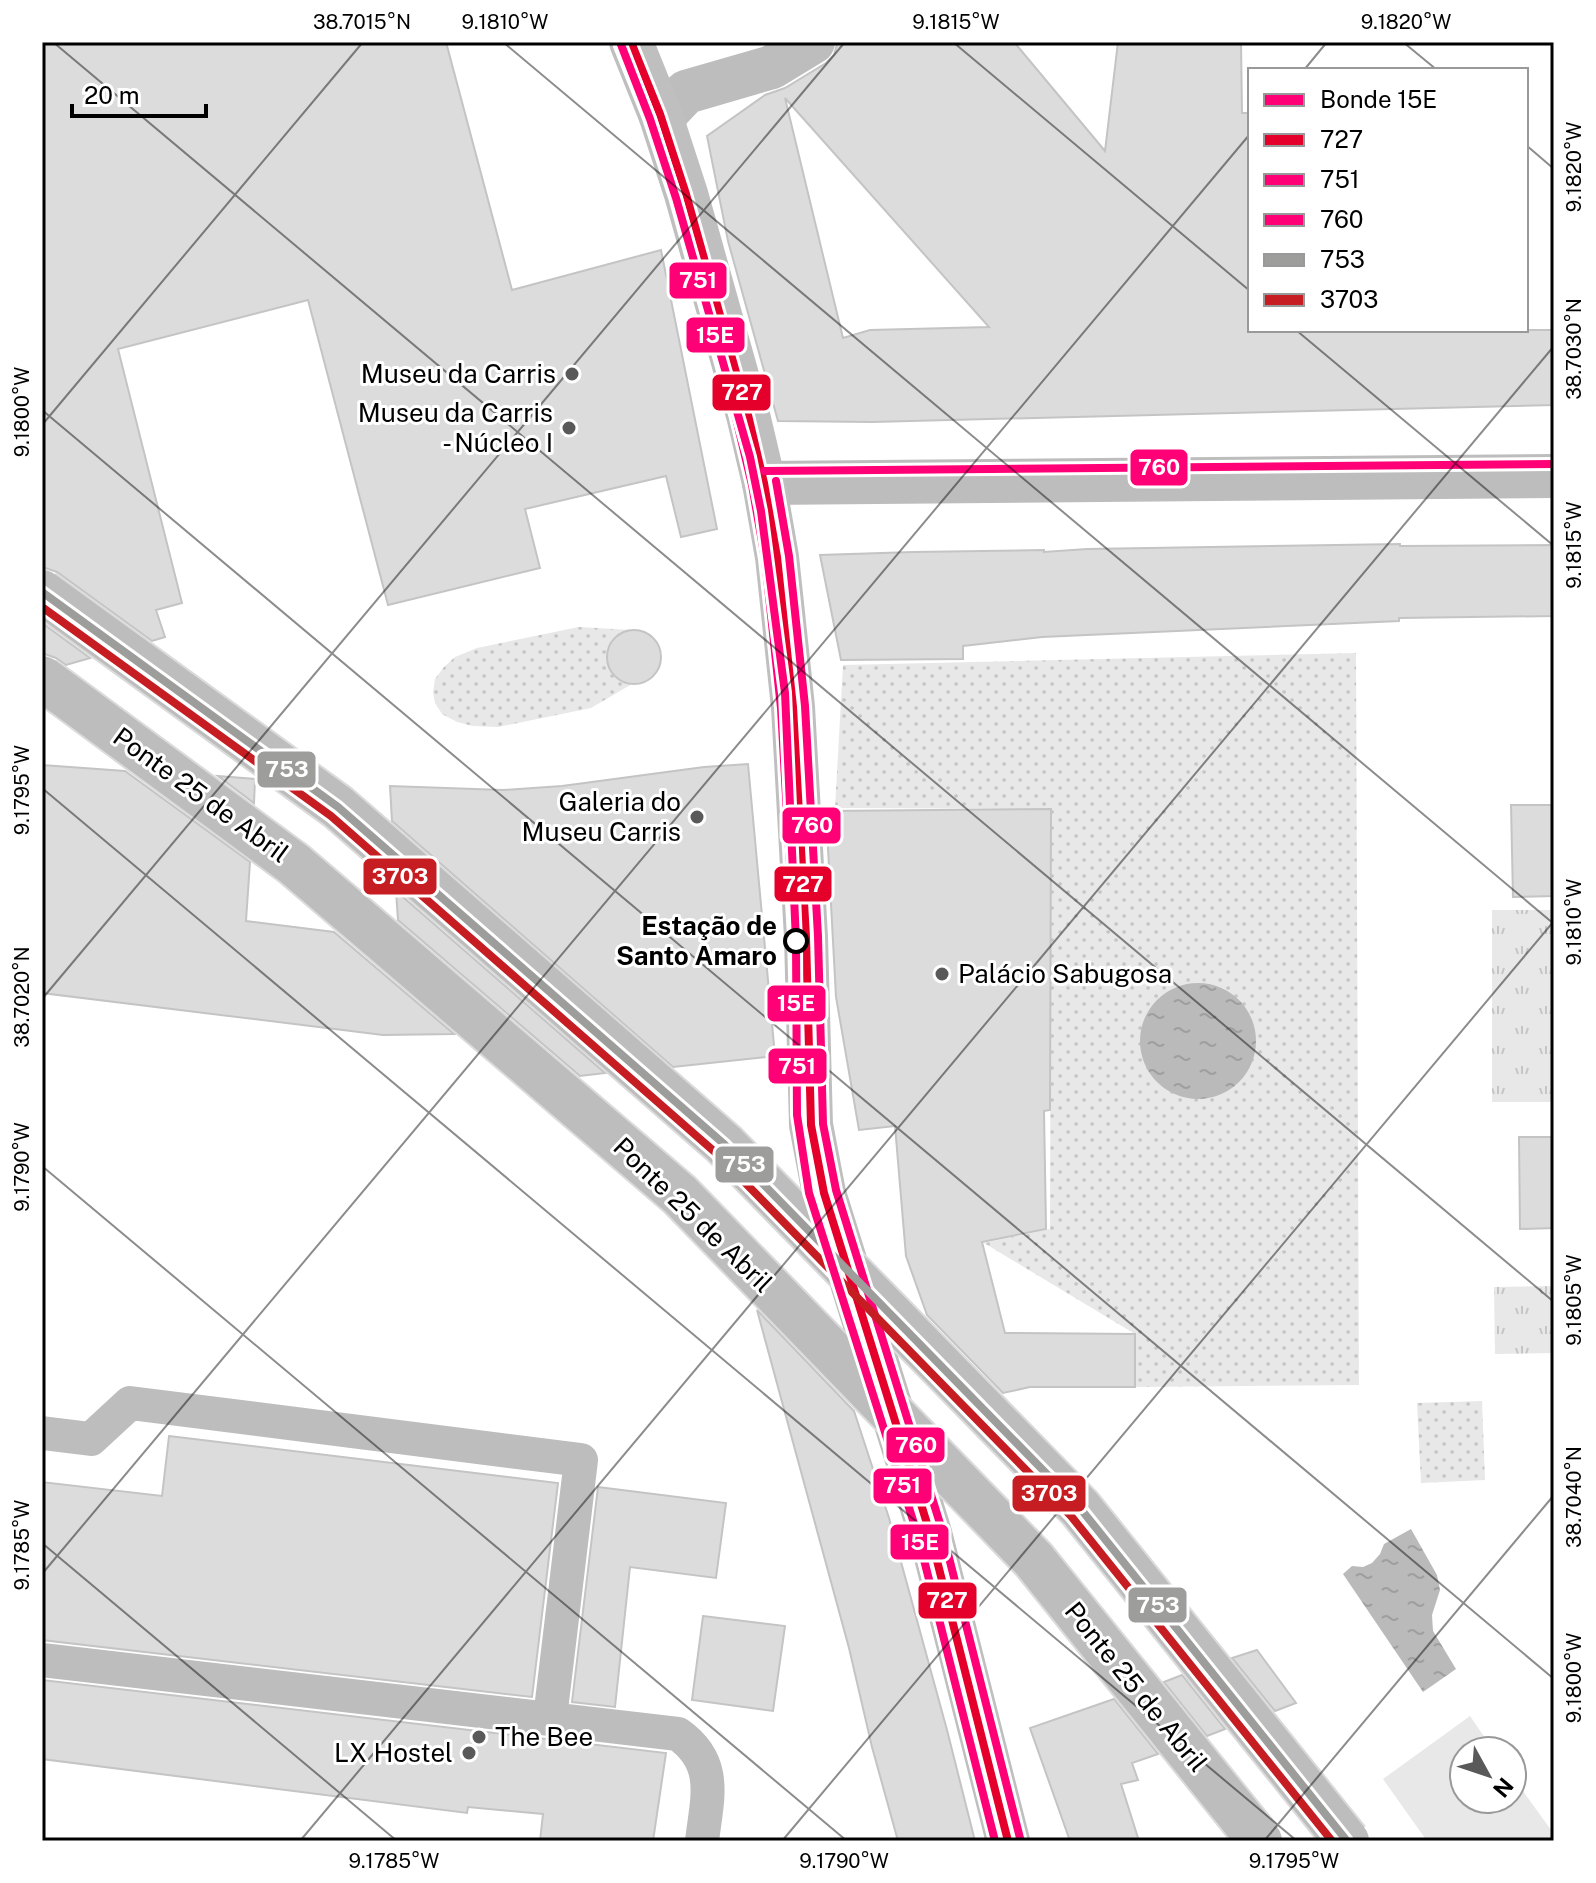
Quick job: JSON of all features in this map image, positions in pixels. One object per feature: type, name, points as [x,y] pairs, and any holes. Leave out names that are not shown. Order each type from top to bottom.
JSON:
[{"type":"main road","points":[[631,42],[660,114],[694,224],[748,415],[777,557],[793,707],[806,937],[811,1125],[824,1193],[930,1533],[1008,1841]]},
{"type":"main road","points":[[660,114],[668,111],[686,92],[772,67],[813,42]]},
{"type":"main road","points":[[764,483],[1554,476]]},
{"type":"main road","points":[[42,592],[338,807],[724,1144],[1080,1508],[1347,1841]]},
{"type":"main road","name":"Ponte 25 de Abril","points":[[42,678],[294,864],[680,1195],[1034,1560],[1260,1841]]},
{"type":"street","points":[[42,1433],[91,1439],[130,1403],[581,1460],[550,1718]]},
{"type":"street","points":[[42,1660],[678,1734],[701,1757],[708,1776],[702,1841]]},
{"type":"green space","points":[[579,627],[631,630],[613,642],[607,658],[613,674],[632,684],[591,708],[498,727],[457,722],[442,714],[435,703],[435,679],[455,657],[477,648]]},
{"type":"green space","points":[[1356,653],[1359,1385],[1135,1387],[1135,1334],[984,1243],[1050,1229],[1051,809],[835,808],[843,665]]},
{"type":"green space","points":[[1492,910],[1554,910],[1554,1102],[1492,1102]]},
{"type":"green space","points":[[1554,1286],[1554,1353],[1495,1354],[1494,1287]]},
{"type":"green space","points":[[1482,1401],[1485,1480],[1421,1483],[1417,1403]]},
{"type":"green space","points":[[1470,1716],[1483,1735],[1448,1735],[1448,1815],[1528,1815],[1528,1798],[1554,1834],[1554,1841],[1427,1841],[1383,1779]]},
{"type":"water","points":[[1198,983],[1220,987],[1239,1000],[1252,1019],[1256,1041],[1252,1063],[1239,1082],[1220,1095],[1198,1099],[1176,1095],[1157,1082],[1144,1063],[1140,1041],[1144,1019],[1157,1000],[1176,987]]},
{"type":"water","points":[[1411,1529],[1437,1575],[1440,1590],[1432,1615],[1433,1631],[1456,1669],[1423,1692],[1343,1574],[1352,1566],[1363,1567],[1372,1563],[1384,1544]]},
{"type":"building","points":[[42,42],[446,42],[512,290],[661,250],[717,529],[681,537],[666,476],[525,509],[540,568],[388,605],[308,300],[118,349],[182,603],[156,610],[165,637],[152,641],[57,572],[42,567]]},
{"type":"building","points":[[840,42],[1014,42],[1105,151],[1118,42],[1241,42],[1242,113],[1248,113],[1248,332],[1554,330],[1554,405],[872,422],[778,421],[728,241],[707,136],[765,95],[785,88],[834,55]],"holes":[[[785,98],[989,327],[870,330],[843,338]]]},
{"type":"building","points":[[1400,544],[1554,545],[1554,616],[1399,618],[1399,621],[1042,637],[963,646],[963,659],[841,660],[820,555],[1044,552]]},
{"type":"building","points":[[42,623],[90,658],[66,665],[42,653]]},
{"type":"building","points":[[634,630],[653,638],[661,657],[653,676],[634,684],[615,676],[607,657],[615,638]]},
{"type":"building","points":[[748,764],[775,1056],[673,1067],[392,821],[390,786],[503,790]]},
{"type":"building","points":[[42,765],[125,771],[250,862],[246,921],[334,932],[454,1034],[383,1035],[42,993]]},
{"type":"building","points":[[218,776],[255,779],[254,803]]},
{"type":"building","points":[[1511,805],[1554,805],[1554,896],[1513,897]]},
{"type":"building","name":"Palácio Sabugosa","points":[[1051,809],[1050,1110],[1044,1111],[1046,1229],[982,1242],[1005,1333],[1135,1334],[1135,1387],[1030,1387],[1003,1393],[927,1315],[906,1256],[895,1126],[859,1130],[836,997],[826,811]]},
{"type":"building","points":[[396,891],[605,1073],[580,1076],[398,920]]},
{"type":"building","points":[[1519,1137],[1554,1137],[1554,1228],[1520,1229]]},
{"type":"building","points":[[757,1310],[854,1411],[889,1518],[975,1841],[898,1841]]},
{"type":"building","points":[[169,1436],[558,1483],[532,1697],[42,1640],[42,1482],[162,1496]]},
{"type":"building","points":[[598,1487],[726,1503],[716,1578],[630,1567],[615,1707],[572,1702]]},
{"type":"building","points":[[703,1616],[785,1626],[773,1711],[692,1700]]},
{"type":"building","points":[[1257,1650],[1296,1703],[1275,1711],[1232,1658]]},
{"type":"building","points":[[1182,1675],[1225,1729],[1207,1736],[1164,1682]]},
{"type":"building","points":[[42,1680],[666,1753],[653,1841],[540,1841],[543,1814],[468,1807],[467,1813],[42,1759]]},
{"type":"building","points":[[1114,1699],[1158,1754],[1132,1763],[1138,1780],[1121,1784],[1139,1841],[1070,1841],[1030,1728]]},
{"type":"tram line","name":"15E","points":[[620,42],[676,198],[750,457],[761,511],[785,693],[796,941],[797,1115],[809,1193],[918,1536],[995,1841]]},
{"type":"transit line","name":"727","points":[[631,42],[660,114],[686,194],[748,415],[777,557],[793,707],[806,937],[811,1125],[824,1193],[930,1533],[1008,1841]]},
{"type":"transit line","name":"751","points":[[620,46],[649,118],[675,197],[736,418],[765,559],[781,708],[794,937],[799,1126],[812,1195],[918,1536],[996,1841]]},
{"type":"transit line","name":"760","points":[[764,471],[1554,464]]},
{"type":"transit line","name":"760","points":[[776,481],[789,556],[805,706],[818,936],[823,1124],[836,1190],[942,1530],[1020,1838]]},
{"type":"transit line","name":"753","points":[[42,592],[338,807],[724,1144],[1080,1508],[1347,1841]]},
{"type":"transit line","name":"3703","points":[[42,607],[331,816],[716,1153],[1071,1516],[1332,1841]]},
{"type":"place","name":"Museu da Carris","points":[[572,374]]},
{"type":"place","name":"Museu da Carris - Núcleo I","points":[[569,428]]},
{"type":"place","name":"Galeria do Museu Carris","points":[[697,817]]},
{"type":"place","name":"Estação de Santo Amaro","points":[[796,941]]},
{"type":"place","name":"Palácio Sabugosa","points":[[942,974]]},
{"type":"place","name":"The Bee","points":[[479,1737]]},
{"type":"place","name":"LX Hostel","points":[[469,1753]]}]
